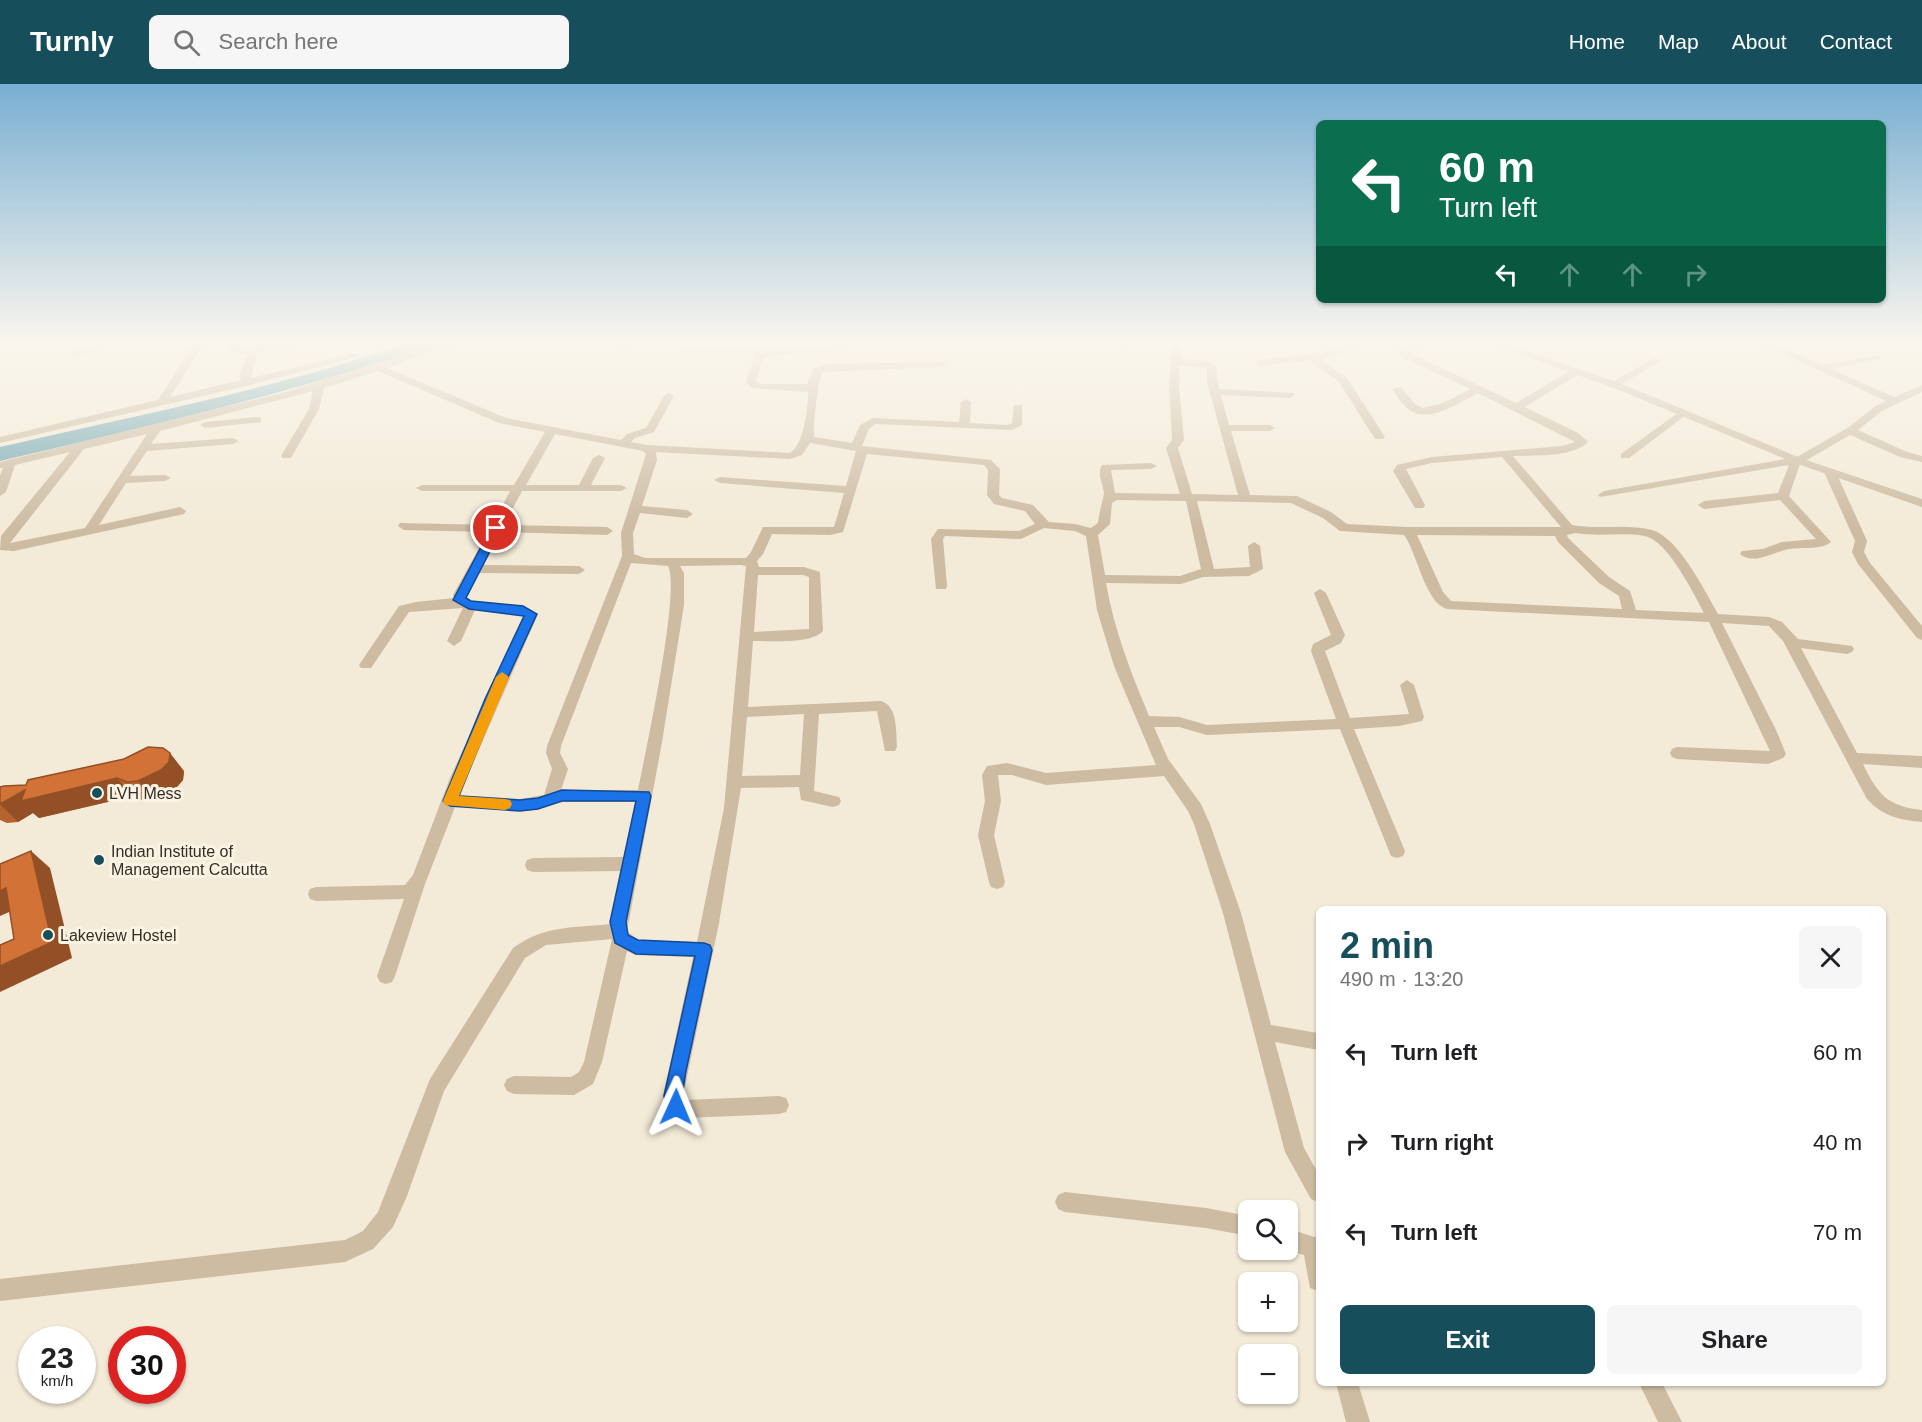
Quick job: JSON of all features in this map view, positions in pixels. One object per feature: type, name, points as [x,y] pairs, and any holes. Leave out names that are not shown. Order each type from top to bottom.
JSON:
[{"type":"street","points":[[0,440],[155,404]]},
{"type":"street","points":[[0,492],[5,464],[253,404]]},
{"type":"street","points":[[287,456],[316,404]]},
{"type":"street","points":[[460,404],[503,421],[551,432],[647,448],[790,456],[798,453],[808,437],[814,404]]},
{"type":"street","points":[[624,443],[631,436],[650,430],[664,404]]},
{"type":"street","points":[[964,426],[966,404]]},
{"type":"street","points":[[1176,404],[1179,438],[1173,448],[1187,497],[1191,499],[1208,572]]},
{"type":"street","points":[[1218,404],[1245,499]]},
{"type":"street","points":[[1358,404],[1378,437]]},
{"type":"street","points":[[1410,404],[1424,412],[1448,404]]},
{"type":"street","points":[[1419,505],[1399,471],[1401,467],[1432,460],[1562,449],[1582,442],[1574,435],[1508,404]]},
{"type":"street","points":[[1516,408],[1522,404]]},
{"type":"street","points":[[1662,404],[1797,460],[1922,503]]},
{"type":"street","points":[[1604,495],[1797,460],[1850,431],[1886,404]]},
{"type":"street","points":[[779,1106],[685,1109],[676,1107],[673,1096],[732,808],[751,566],[767,530],[830,531],[838,529],[868,423],[913,422],[1014,428],[1019,422],[1018,407]]},
{"type":"street","points":[[913,422],[914,409]]},
{"type":"street","points":[[1625,456],[1682,413]]},
{"type":"street","points":[[178,424],[200,426],[257,420]]},
{"type":"street","points":[[1225,428],[1270,428]]},
{"type":"street","points":[[90,530],[156,429]]},
{"type":"street","points":[[1850,431],[1904,455],[1922,459]]},
{"type":"street","points":[[466,604],[459,600],[460,595],[542,444],[551,432]]},
{"type":"street","points":[[808,437],[813,442],[859,449],[987,462],[994,469],[995,498],[1029,508],[1044,524]]},
{"type":"street","points":[[143,448],[233,441]]},
{"type":"street","points":[[80,447],[2,544],[3,549],[180,511]]},
{"type":"street","points":[[551,798],[560,769],[554,746],[628,556],[627,533],[651,460],[652,454],[647,448]]},
{"type":"street","points":[[1505,454],[1567,530],[1567,544],[1604,580],[1624,594],[1630,613]]},
{"type":"street","points":[[583,488],[598,458]]},
{"type":"street","points":[[1783,496],[1797,460]]},
{"type":"street","points":[[1110,498],[1104,473],[1106,467],[1151,466]]},
{"type":"street","points":[[1830,472],[1861,541],[1858,552],[1864,564],[1922,635]]},
{"type":"street","points":[[123,478],[129,480],[165,478]]},
{"type":"street","points":[[720,480],[850,490]]},
{"type":"street","points":[[422,488],[621,488]]},
{"type":"street","points":[[1704,505],[1783,496]]},
{"type":"street","points":[[1746,554],[1770,552],[1782,546],[1825,542],[1783,496]]},
{"type":"street","points":[[1110,498],[1187,497],[1298,500],[1344,528],[1407,531],[1567,530],[1650,533],[1660,537],[1690,577],[1713,618],[1778,754],[1768,758],[1677,753]]},
{"type":"street","points":[[1092,534],[1104,524],[1106,503],[1110,498]]},
{"type":"street","points":[[635,509],[687,514]]},
{"type":"street","points":[[941,586],[937,539],[942,532],[1022,535],[1044,524],[1081,529],[1092,534]]},
{"type":"street","points":[[404,526],[607,531]]},
{"type":"street","points":[[0,530],[14,529]]},
{"type":"street","points":[[1407,531],[1411,534],[1437,594],[1447,605],[1769,621],[1781,626],[1879,804],[1893,813],[1922,816]]},
{"type":"street","points":[[1092,534],[1104,610],[1121,666],[1132,698],[1146,721],[1161,761],[1189,799],[1202,824],[1232,913],[1295,1152],[1316,1189]]},
{"type":"street","points":[[1100,579],[1181,580],[1208,572],[1254,571],[1257,565],[1254,546]]},
{"type":"street","points":[[628,556],[634,560],[751,566],[804,571],[815,575],[817,626],[813,634],[747,637]]},
{"type":"street","points":[[514,1085],[574,1086],[586,1078],[593,1062],[620,935],[677,605],[678,573],[672,562]]},
{"type":"street","points":[[474,569],[579,570]]},
{"type":"street","points":[[1320,593],[1338,635],[1336,640],[1318,647],[1318,651],[1397,851]]},
{"type":"street","points":[[454,641],[466,604]]},
{"type":"street","points":[[366,665],[404,609],[416,606],[466,604],[523,610],[531,614],[492,699],[450,801],[417,885],[386,976]]},
{"type":"street","points":[[1790,641],[1847,648]]},
{"type":"street","points":[[1146,721],[1179,722],[1208,730],[1399,721],[1418,717],[1407,685]]},
{"type":"street","points":[[741,712],[880,706],[886,712],[890,747]]},
{"type":"street","points":[[812,708],[806,796],[833,801]]},
{"type":"street","points":[[1854,761],[1858,758],[1866,758],[1922,762]]},
{"type":"street","points":[[997,882],[986,835],[993,801],[990,775],[992,770],[1011,767],[1029,777],[1046,779],[1167,770]]},
{"type":"street","points":[[734,782],[807,781]]},
{"type":"street","points":[[450,801],[520,805],[538,803],[562,796],[644,796]]},
{"type":"street","points":[[533,865],[631,864]]},
{"type":"street","points":[[316,894],[403,892],[410,891],[417,885]]},
{"type":"street","points":[[0,1290],[345,1251],[357,1247],[371,1238],[383,1225],[437,1085],[519,953],[536,940],[546,938],[620,935],[636,947],[704,950]]},
{"type":"street","points":[[1264,1032],[1316,1041]]},
{"type":"street","points":[[1065,1202],[1196,1217],[1238,1224]]},
{"type":"street","points":[[1298,1242],[1316,1247]]},
{"type":"street","points":[[1316,1251],[1314,1258],[1316,1269]]},
{"type":"street","points":[[1348,1386],[1358,1422]]},
{"type":"street","points":[[1652,1386],[1670,1422]]},
{"type":"water","points":[[186,404],[232,404],[0,461],[0,447]]},
{"type":"building","points":[[148,747],[163,748],[170,753],[169,762],[161,770],[138,781],[127,782],[117,778],[21,801],[25,790],[0,804],[0,787],[26,785],[28,780],[124,759]]},
{"type":"building","points":[[31,851],[52,942],[0,966],[0,945],[14,939],[6,888],[0,891],[0,864]]},
{"type":"slow traffic","points":[[502,677],[450,801],[505,804]]},
{"type":"place","name":"LVH Mess","points":[[97,793]]},
{"type":"place","name":"Indian Institute of Management Calcutta","points":[[99,860]]},
{"type":"place","name":"Lakeview Hostel","points":[[48,935]]},
{"type":"route","points":[[496,528],[459,600],[469,605],[523,610],[531,614],[492,699],[450,801],[530,805],[562,796],[644,796],[618,922],[621,939],[636,947],[704,950],[677,1071],[673,1096],[676,1107]]}]
